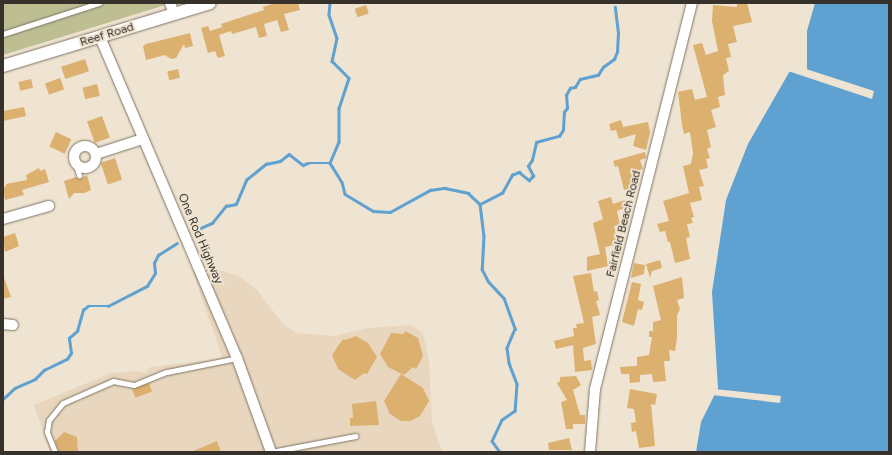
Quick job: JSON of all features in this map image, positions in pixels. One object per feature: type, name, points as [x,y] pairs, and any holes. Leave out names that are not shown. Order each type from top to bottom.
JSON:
[{"type":"street","name":"Reef Road","points":[[3,66],[100,37],[172,9],[210,3]]},
{"type":"street","name":"Fairfield Beach Road","points":[[590,452],[595,388],[692,3]]},
{"type":"street","name":"One Rod Highway","points":[[100,37],[237,358],[271,452]]},
{"type":"street","points":[[96,154],[143,139]]},
{"type":"street","points":[[88,146],[96,154],[95,162],[90,167],[84,168],[75,162],[75,153],[81,147],[88,146]]},
{"type":"street","points":[[3,219],[49,206]]},
{"type":"lane","points":[[3,34],[99,3]]},
{"type":"lane","points":[[75,162],[79,175]]},
{"type":"lane","points":[[54,452],[47,432],[49,420],[56,409],[70,399],[113,381],[134,385],[167,372],[237,358]]},
{"type":"lane","points":[[271,452],[356,436]]},
{"type":"shaded area","points":[[208,267],[239,276],[257,290],[284,325],[296,333],[333,336],[369,328],[411,325],[423,333],[429,361],[432,422],[442,452],[50,452],[34,405],[111,373],[136,371],[146,373],[150,367],[223,359],[193,273]]},
{"type":"green space","points":[[3,3],[172,3],[3,55]]},
{"type":"water","points":[[815,3],[889,3],[889,452],[696,452],[701,422],[718,388],[712,292],[726,200],[748,144],[791,69],[807,70],[807,31]]},
{"type":"pier","points":[[791,67],[803,68],[874,91],[872,99],[788,71]]},
{"type":"pier","points":[[715,389],[781,396],[780,403],[712,395]]},
{"type":"building","points":[[275,3],[298,3],[300,10],[284,14],[289,30],[281,32],[277,20],[264,24],[267,36],[259,38],[256,27],[232,34],[231,31],[219,35],[225,56],[218,58],[215,51],[208,53],[201,28],[208,26],[210,31],[222,27],[221,24],[264,10],[263,7]]},
{"type":"building","points":[[737,3],[747,3],[752,22],[733,26],[737,42],[728,44],[731,57],[726,58],[729,71],[723,75],[725,95],[718,97],[720,107],[711,110],[716,127],[707,130],[711,147],[707,149],[710,158],[706,159],[708,168],[699,170],[704,186],[699,187],[702,200],[690,203],[694,217],[691,218],[693,223],[687,224],[690,237],[686,238],[690,259],[675,263],[670,242],[668,242],[665,231],[660,232],[657,224],[669,221],[663,201],[689,193],[683,166],[691,164],[693,153],[690,132],[684,134],[678,92],[692,89],[695,100],[707,97],[693,45],[702,43],[706,55],[718,51],[712,21],[713,5],[737,7]]},
{"type":"building","points":[[366,5],[369,14],[357,17],[355,9]]},
{"type":"building","points":[[190,33],[193,46],[185,48],[184,44],[176,58],[171,59],[165,55],[146,60],[143,46],[146,44]]},
{"type":"building","points":[[85,59],[89,71],[65,79],[61,67]]},
{"type":"building","points":[[178,69],[180,78],[169,80],[167,71]]},
{"type":"building","points":[[60,78],[64,89],[49,95],[45,83]]},
{"type":"building","points":[[31,79],[33,88],[20,91],[18,82]]},
{"type":"building","points":[[97,84],[100,96],[85,99],[82,88]]},
{"type":"building","points":[[24,107],[26,116],[3,121],[3,111]]},
{"type":"building","points":[[102,116],[110,138],[95,143],[87,121]]},
{"type":"building","points":[[621,120],[623,127],[648,122],[650,133],[646,150],[633,146],[636,134],[619,139],[616,130],[611,131],[609,124]]},
{"type":"building","points":[[56,132],[71,139],[65,154],[49,147]]},
{"type":"building","points":[[645,152],[646,158],[640,160],[643,169],[631,172],[635,187],[624,190],[618,166],[615,167],[613,161]]},
{"type":"building","points":[[115,158],[122,180],[108,185],[101,163]]},
{"type":"building","points":[[39,168],[40,171],[45,169],[49,182],[22,190],[24,195],[5,200],[3,188],[6,184],[27,180],[26,175]]},
{"type":"building","points":[[87,175],[91,190],[84,193],[74,193],[69,199],[64,181],[76,177],[80,179]]},
{"type":"building","points":[[611,197],[613,204],[625,200],[627,207],[617,211],[620,225],[614,226],[618,244],[605,247],[608,266],[587,271],[587,257],[600,254],[593,223],[603,219],[598,201]]},
{"type":"building","points":[[15,233],[19,246],[5,252],[3,237]]},
{"type":"building","points":[[660,260],[662,268],[652,271],[650,278],[646,264]]},
{"type":"building","points":[[634,263],[645,265],[644,274],[631,278]]},
{"type":"building","points":[[591,273],[594,292],[597,291],[599,300],[596,301],[600,315],[592,317],[596,344],[583,348],[584,361],[591,360],[592,370],[575,372],[573,345],[556,349],[554,341],[574,336],[573,328],[577,328],[576,324],[584,323],[573,276]]},
{"type":"building","points":[[3,275],[11,297],[3,299]]},
{"type":"building","points":[[682,277],[684,298],[677,300],[680,309],[677,315],[677,338],[675,351],[669,350],[670,361],[664,361],[666,381],[653,382],[652,374],[640,375],[640,382],[630,383],[629,374],[621,374],[620,367],[637,366],[637,357],[649,355],[652,337],[649,337],[649,331],[653,331],[653,322],[661,320],[653,286]]},
{"type":"building","points":[[632,282],[641,284],[638,300],[644,302],[642,310],[638,309],[634,326],[622,322]]},
{"type":"building","points":[[405,331],[418,338],[423,356],[416,369],[413,367],[404,375],[388,367],[380,354],[391,333],[404,334]]},
{"type":"building","points":[[356,336],[368,343],[377,357],[367,374],[364,373],[355,380],[338,369],[332,355],[343,339],[345,340]]},
{"type":"building","points":[[401,374],[423,388],[429,401],[420,416],[410,421],[401,421],[390,414],[384,401]]},
{"type":"building","points":[[576,376],[581,385],[573,390],[580,415],[585,415],[585,424],[573,424],[573,429],[566,429],[561,402],[567,400],[557,383],[560,381],[560,377]]},
{"type":"building","points":[[149,383],[152,391],[135,398],[132,389]]},
{"type":"building","points":[[630,389],[657,394],[655,405],[651,404],[655,446],[639,448],[636,431],[632,432],[631,423],[636,422],[634,409],[627,408]]},
{"type":"building","points":[[376,401],[379,425],[350,426],[350,418],[353,418],[352,404]]},
{"type":"building","points":[[64,432],[77,437],[78,452],[59,452],[55,441]]},
{"type":"building","points":[[569,438],[572,450],[549,450],[548,443]]},
{"type":"building","points":[[217,441],[221,452],[191,452]]},
{"type":"waterway","points":[[330,3],[329,15],[337,38],[332,61],[349,78],[339,108],[339,142],[330,163],[342,182],[345,194],[373,211],[390,212],[430,190],[445,188],[468,193],[480,204],[484,236],[482,269],[488,281],[504,298],[515,329],[507,348],[509,363],[517,384],[515,411],[502,420],[492,441],[500,452]]},
{"type":"waterway","points":[[480,204],[502,193],[512,175],[519,172],[529,180],[533,176],[528,166],[532,160],[536,142],[559,136],[563,130],[564,112],[567,108],[566,95],[570,88],[575,87],[580,79],[598,75],[603,67],[614,59],[617,52],[618,33],[615,7]]},
{"type":"waterway","points":[[194,231],[212,223],[226,206],[236,204],[246,180],[266,164],[280,161],[289,154],[303,165],[308,163],[330,163]]},
{"type":"waterway","points":[[3,399],[15,388],[35,379],[44,370],[67,359],[71,353],[69,338],[77,331],[83,310],[88,306],[108,306],[147,286],[155,273],[154,263],[158,255],[177,243]]}]
